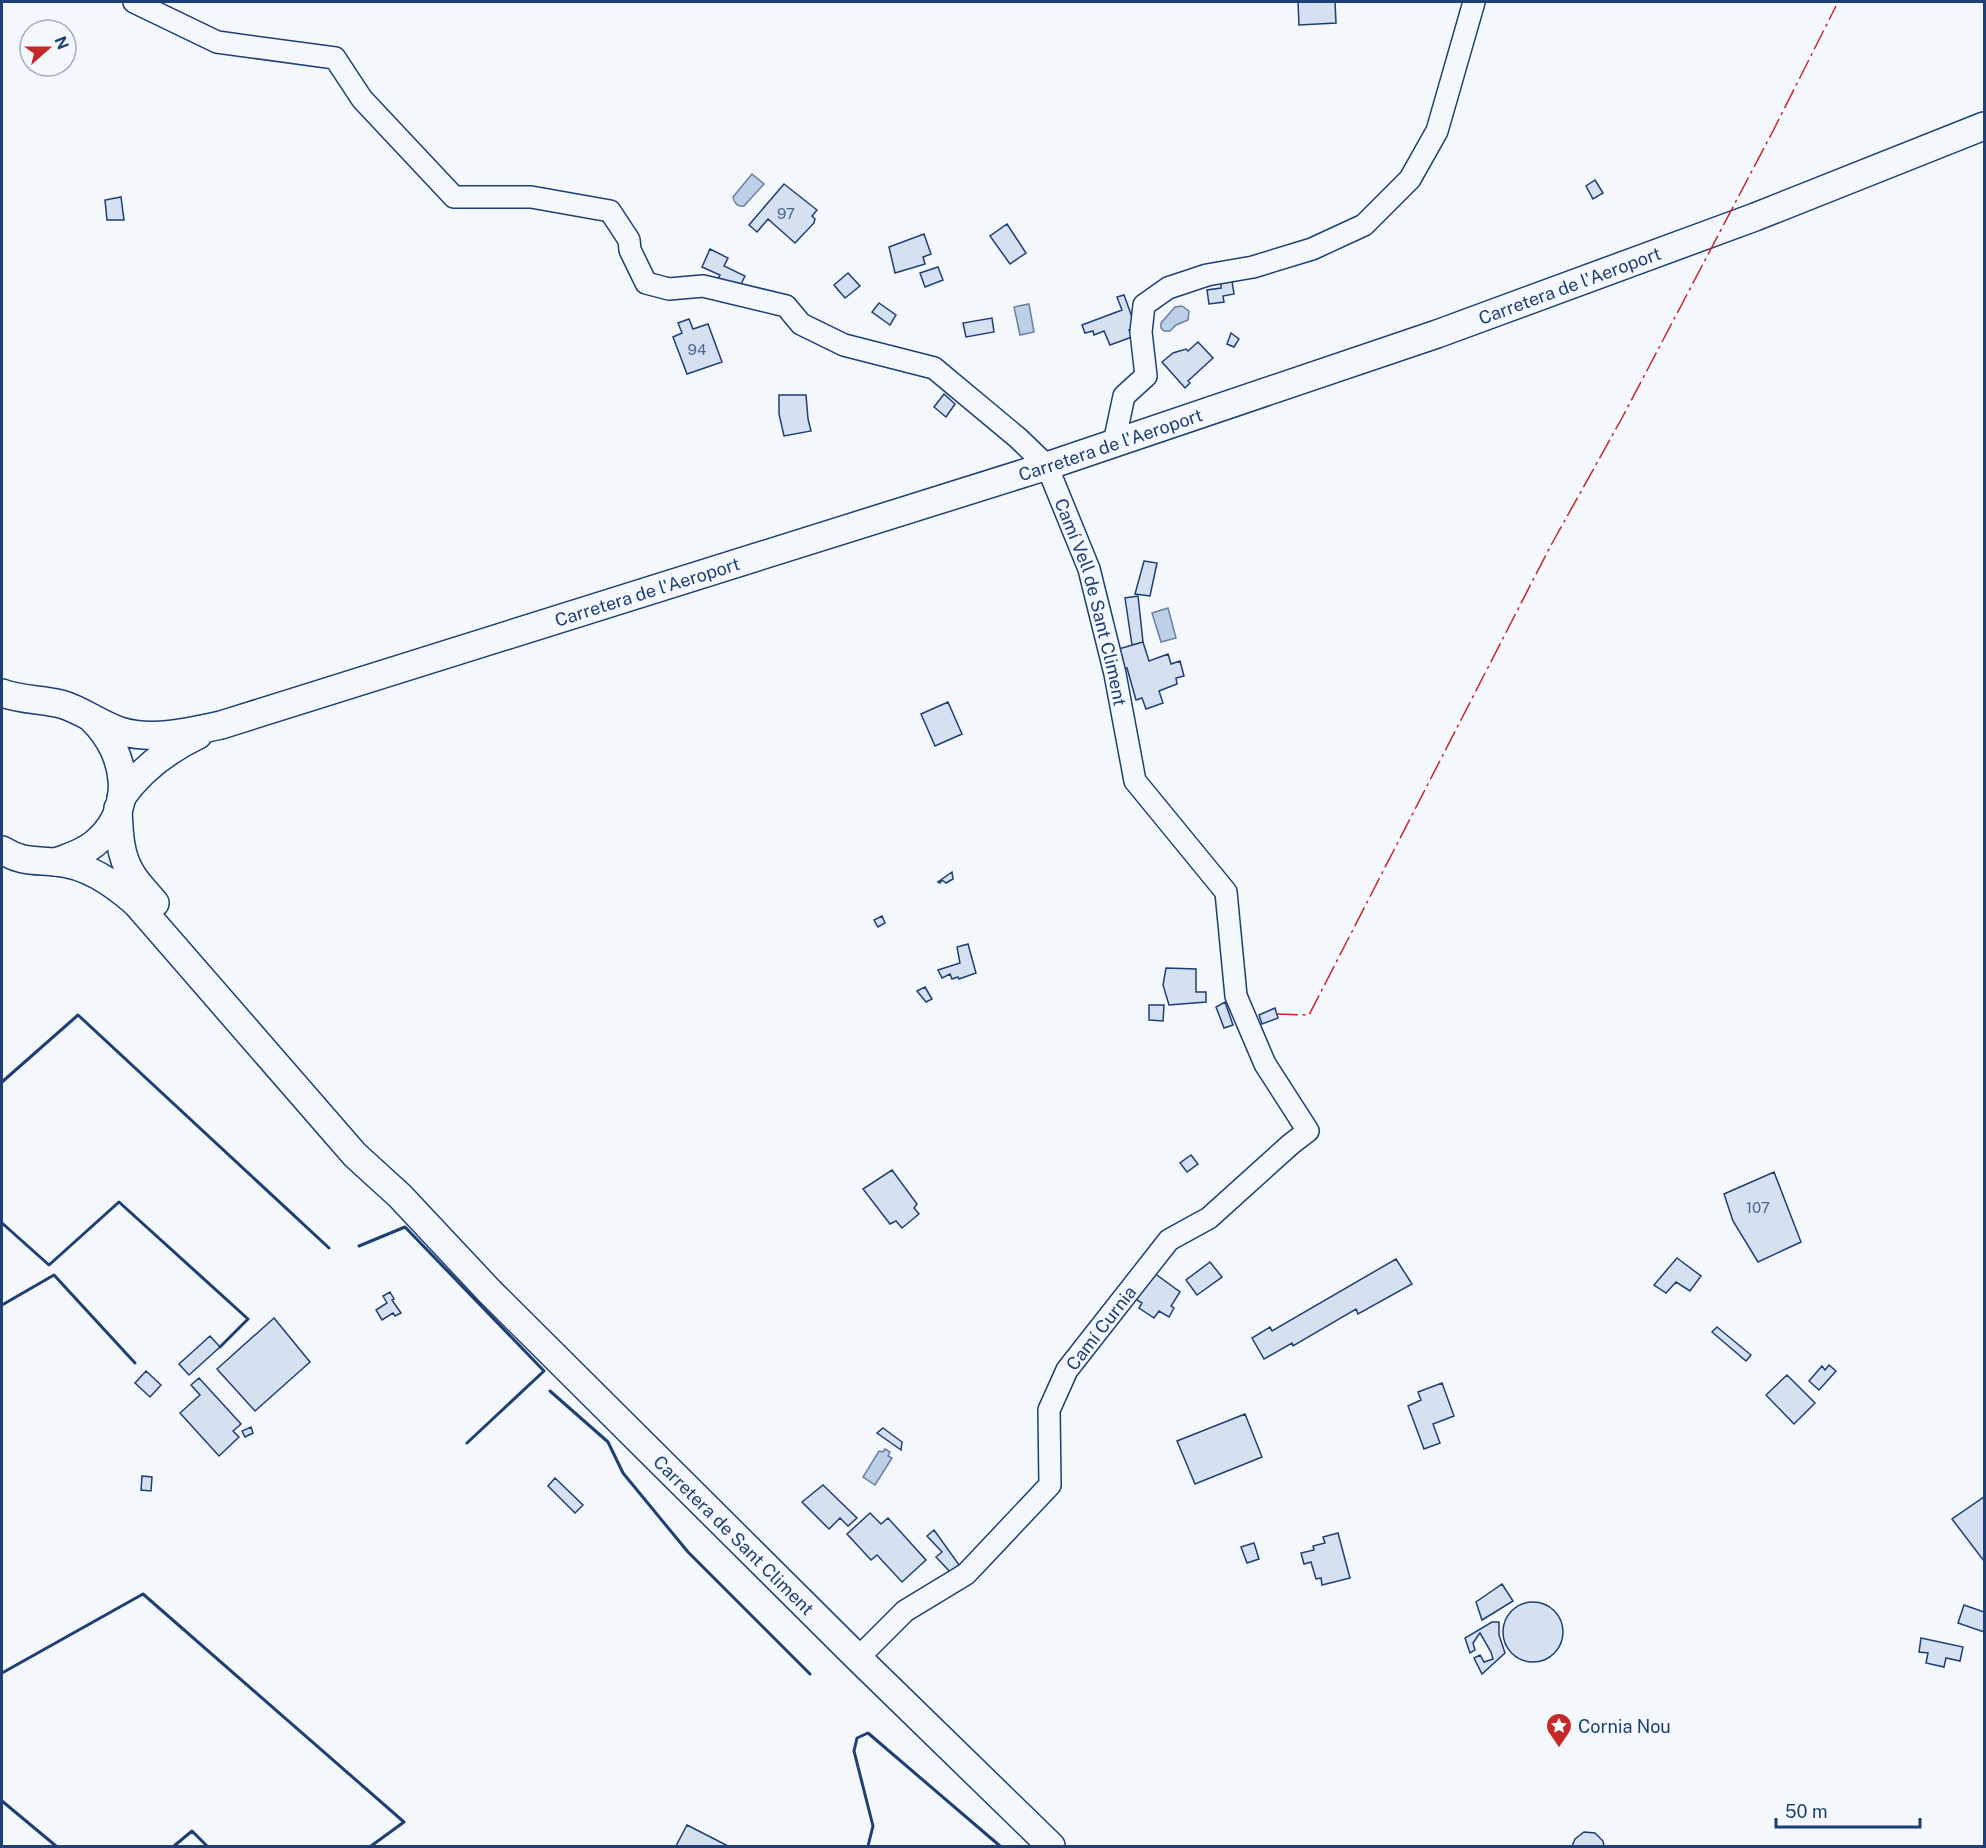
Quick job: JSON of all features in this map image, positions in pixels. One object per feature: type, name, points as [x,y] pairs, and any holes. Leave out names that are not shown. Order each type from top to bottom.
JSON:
[{"type":"main road","name":"Carretera de l'Aeroport","points":[[221,725],[1047,466],[1437,334],[1755,217],[1984,126]]},
{"type":"main road","points":[[2,693],[14,698],[58,703],[76,709],[92,719],[121,731],[146,735],[190,732],[221,725]]},
{"type":"main road","points":[[2,713],[22,705],[40,702]]},
{"type":"main road","points":[[92,719],[114,746],[120,762],[123,780],[119,829],[130,872],[364,1145],[400,1196]]},
{"type":"main road","points":[[56,862],[76,855],[95,843],[109,827],[134,779],[149,765],[191,739],[221,725]]},
{"type":"main road","points":[[2,850],[11,856],[33,862],[56,862],[99,876],[115,885],[136,903],[355,1155],[400,1196]]},
{"type":"main road","name":"Carretera de Sant Climent","points":[[400,1196],[483,1284],[858,1658],[1051,1846]]},
{"type":"street","name":"Camí Vell de Sant Climent","points":[[134,2],[216,42],[335,58],[362,99],[454,197],[531,197],[610,211],[629,240],[630,250],[646,283],[669,289],[703,286],[786,306],[801,324],[844,345],[934,368],[1018,438],[1047,466],[1089,569],[1115,674],[1135,781],[1226,892],[1236,996],[1265,1064],[1308,1131]]},
{"type":"street","points":[[1114,443],[1125,396],[1146,376],[1141,332],[1144,305],[1168,288],[1206,275],[1253,267],[1312,249],[1364,225],[1410,179],[1437,131],[1474,2]]},
{"type":"street","name":"Camí Curnia","points":[[858,1658],[905,1611],[966,1574],[1050,1485],[1049,1410],[1067,1370],[1169,1239],[1209,1218],[1291,1143],[1308,1131]]},
{"type":"water","points":[[752,174],[764,184],[744,206],[738,205],[733,197]]},
{"type":"water","points":[[1029,304],[1034,332],[1020,335],[1014,307]]},
{"type":"water","points":[[1182,306],[1189,311],[1188,320],[1176,325],[1170,331],[1164,331],[1161,323],[1175,307]]},
{"type":"water","points":[[1168,608],[1176,638],[1161,642],[1152,613]]},
{"type":"water","points":[[885,1449],[890,1452],[888,1456],[892,1458],[875,1485],[863,1477],[879,1451],[883,1452]]},
{"type":"building","points":[[1298,2],[1335,2],[1336,23],[1299,25]]},
{"type":"building","points":[[1595,180],[1603,193],[1593,199],[1586,186]]},
{"type":"building","points":[[784,184],[817,210],[812,216],[815,219],[814,223],[795,243],[768,219],[757,232],[749,225]]},
{"type":"building","points":[[121,197],[124,220],[107,220],[105,200]]},
{"type":"building","points":[[1007,224],[1026,253],[1010,264],[990,236]]},
{"type":"building","points":[[924,234],[931,254],[923,257],[925,264],[895,273],[889,247]]},
{"type":"building","points":[[710,249],[728,258],[724,266],[745,276],[739,288],[718,278],[720,275],[702,267]]},
{"type":"building","points":[[938,267],[943,280],[925,287],[920,273]]},
{"type":"building","points":[[848,273],[860,286],[845,298],[834,285]]},
{"type":"building","points":[[1232,281],[1234,294],[1223,296],[1224,302],[1209,304],[1207,290],[1221,288],[1221,283]]},
{"type":"building","points":[[1124,295],[1136,328],[1129,330],[1132,337],[1110,345],[1104,331],[1094,335],[1093,331],[1085,333],[1082,325],[1122,310],[1117,297]]},
{"type":"building","points":[[879,303],[896,315],[890,325],[872,312]]},
{"type":"building","points":[[992,318],[994,332],[966,337],[963,323]]},
{"type":"building","points":[[689,319],[693,329],[708,324],[722,362],[687,374],[673,337],[682,333],[678,323]]},
{"type":"building","points":[[1231,333],[1239,339],[1234,347],[1227,344]]},
{"type":"building","points":[[1198,342],[1213,358],[1188,381],[1190,383],[1185,388],[1162,362],[1173,353],[1186,349],[1188,351]]},
{"type":"building","points":[[944,394],[955,404],[946,417],[934,407]]},
{"type":"building","points":[[779,395],[806,395],[811,431],[784,436],[779,414]]},
{"type":"building","points":[[1144,561],[1157,563],[1150,596],[1135,594]]},
{"type":"building","points":[[1138,596],[1143,642],[1132,645],[1125,598]]},
{"type":"building","points":[[1143,642],[1149,661],[1168,654],[1171,664],[1180,661],[1184,676],[1176,678],[1177,684],[1159,691],[1163,703],[1146,709],[1142,698],[1136,700],[1127,668],[1119,670],[1115,650]]},
{"type":"building","points":[[948,702],[962,734],[935,746],[921,714]]},
{"type":"building","points":[[952,872],[953,879],[946,883],[942,880],[938,882]]},
{"type":"building","points":[[882,916],[885,923],[878,927],[874,920]]},
{"type":"building","points":[[968,944],[976,973],[959,979],[958,977],[952,979],[950,974],[942,978],[938,970],[960,963],[957,947]]},
{"type":"building","points":[[1166,968],[1196,969],[1196,992],[1206,992],[1206,1002],[1169,1005],[1163,985]]},
{"type":"building","points":[[925,987],[932,999],[926,1002],[917,991]]},
{"type":"building","points":[[1225,1002],[1233,1025],[1224,1028],[1216,1007]]},
{"type":"building","points":[[1149,1005],[1164,1005],[1163,1021],[1149,1020]]},
{"type":"building","points":[[1275,1008],[1278,1018],[1262,1024],[1259,1015]]},
{"type":"building","points":[[1191,1155],[1198,1164],[1187,1172],[1180,1163]]},
{"type":"building","points":[[892,1170],[917,1204],[914,1208],[919,1214],[902,1228],[896,1221],[890,1224],[863,1189]]},
{"type":"building","points":[[1774,1172],[1801,1242],[1758,1262],[1733,1221],[1724,1194]]},
{"type":"building","points":[[1677,1258],[1701,1276],[1690,1291],[1676,1282],[1666,1293],[1654,1285]]},
{"type":"building","points":[[1396,1259],[1412,1284],[1358,1314],[1356,1309],[1293,1346],[1292,1343],[1264,1359],[1252,1338],[1270,1327],[1272,1331]]},
{"type":"building","points":[[1210,1262],[1222,1277],[1197,1295],[1186,1280]]},
{"type":"building","points":[[1150,1270],[1180,1292],[1171,1306],[1174,1308],[1169,1317],[1159,1311],[1154,1318],[1139,1308],[1142,1303],[1131,1296]]},
{"type":"building","points":[[390,1292],[394,1299],[392,1300],[401,1313],[395,1316],[393,1313],[382,1320],[376,1310],[387,1303],[383,1296]]},
{"type":"building","points":[[274,1318],[310,1362],[255,1411],[217,1369]]},
{"type":"building","points":[[1717,1327],[1751,1355],[1746,1361],[1712,1332]]},
{"type":"building","points":[[210,1336],[220,1347],[189,1375],[179,1364]]},
{"type":"building","points":[[1829,1365],[1836,1371],[1819,1390],[1809,1381],[1822,1366],[1825,1370]]},
{"type":"building","points":[[146,1371],[161,1385],[150,1397],[135,1383]]},
{"type":"building","points":[[1787,1375],[1815,1403],[1794,1424],[1766,1395]]},
{"type":"building","points":[[199,1378],[241,1424],[233,1431],[239,1437],[219,1456],[180,1413],[200,1395],[191,1385]]},
{"type":"building","points":[[1442,1383],[1454,1416],[1433,1424],[1440,1443],[1424,1449],[1408,1406],[1421,1400],[1418,1392]]},
{"type":"building","points":[[1245,1414],[1262,1457],[1195,1484],[1177,1441]]},
{"type":"building","points":[[251,1427],[253,1433],[245,1437],[242,1431]]},
{"type":"building","points":[[883,1428],[902,1442],[901,1450],[877,1433]]},
{"type":"building","points":[[142,1476],[152,1477],[151,1491],[141,1490]]},
{"type":"building","points":[[555,1478],[583,1505],[575,1513],[548,1486]]},
{"type":"building","points":[[823,1485],[857,1518],[848,1526],[840,1518],[829,1529],[802,1502]]},
{"type":"building","points":[[1984,1497],[1984,1561],[1952,1519]]},
{"type":"building","points":[[870,1513],[881,1524],[888,1518],[926,1560],[902,1582],[877,1555],[871,1560],[847,1534]]},
{"type":"building","points":[[934,1530],[962,1569],[953,1575],[936,1557],[942,1552],[927,1536]]},
{"type":"building","points":[[1338,1533],[1350,1578],[1322,1585],[1321,1578],[1316,1579],[1311,1562],[1304,1564],[1301,1553],[1314,1550],[1313,1546],[1325,1543],[1323,1537]]},
{"type":"building","points":[[1254,1543],[1259,1559],[1247,1563],[1241,1547]]},
{"type":"building","points":[[1502,1584],[1513,1601],[1482,1620],[1476,1602]]},
{"type":"building","points":[[1527,1602],[1539,1602],[1550,1607],[1558,1615],[1563,1632],[1561,1644],[1550,1657],[1539,1662],[1527,1662],[1516,1657],[1508,1649],[1503,1638],[1503,1626],[1508,1615],[1516,1607]]},
{"type":"building","points":[[1964,1605],[1984,1612],[1984,1632],[1958,1623]]},
{"type":"building","points":[[1492,1622],[1499,1622],[1499,1635],[1505,1653],[1482,1674],[1474,1658],[1480,1655],[1484,1662],[1493,1659],[1491,1652],[1480,1633],[1473,1643],[1475,1650],[1470,1653],[1465,1638]]},
{"type":"building","points":[[1921,1638],[1963,1647],[1960,1661],[1946,1658],[1944,1667],[1926,1663],[1928,1653],[1919,1652]]},
{"type":"building","points":[[687,1825],[728,1846],[676,1846]]},
{"type":"building","points":[[1584,1832],[1595,1833],[1603,1841],[1604,1846],[1572,1846],[1575,1839]]},
{"type":"wall","points":[[2,1082],[78,1015],[329,1248]]},
{"type":"wall","points":[[2,1223],[49,1265],[119,1202],[248,1319],[220,1347]]},
{"type":"wall","points":[[359,1246],[405,1227],[544,1371],[467,1443]]},
{"type":"wall","points":[[2,1305],[54,1275],[135,1363]]},
{"type":"wall","points":[[550,1391],[608,1442],[623,1473],[688,1552],[810,1674]]},
{"type":"wall","points":[[2,1673],[143,1594],[404,1822],[371,1846]]},
{"type":"wall","points":[[868,1846],[873,1826],[854,1751],[857,1738],[868,1733],[1000,1846]]},
{"type":"wall","points":[[2,1801],[56,1846]]},
{"type":"wall","points":[[174,1846],[192,1831],[207,1846]]},
{"type":"power","points":[[1277,1014],[1309,1015],[1550,547],[1622,418],[1836,6]]},
{"type":"place","name":"Cornia Nou","points":[[1559,1749]]}]
